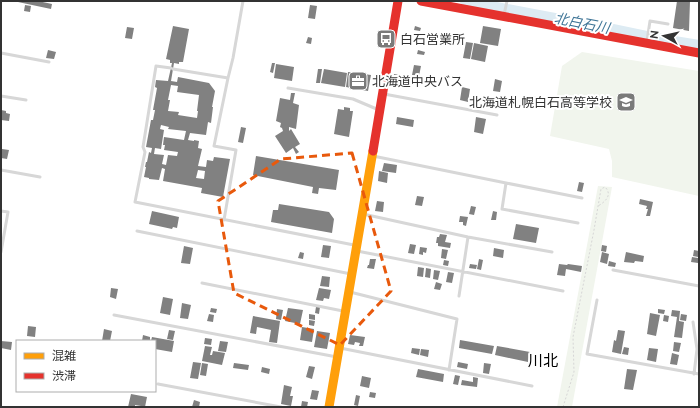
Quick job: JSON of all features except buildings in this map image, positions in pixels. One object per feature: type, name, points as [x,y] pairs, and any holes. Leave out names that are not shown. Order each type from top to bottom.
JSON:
[{"type":"street","points":[[329,407],[398,1]]},
{"type":"street","points":[[421,1],[448,4],[504,14],[647,41],[699,53]]},
{"type":"lane","points":[[224,220],[236,150],[214,146],[233,58],[243,1]]},
{"type":"lane","points":[[504,14],[507,2]]},
{"type":"lane","points":[[647,41],[650,21],[668,24]]},
{"type":"lane","points":[[1,53],[48,62]]},
{"type":"lane","points":[[228,78],[156,66],[143,147],[145,152],[135,202],[463,272],[563,291]]},
{"type":"lane","points":[[288,88],[353,99],[379,110]]},
{"type":"lane","points":[[382,94],[498,115]]},
{"type":"lane","points":[[1,96],[26,100]]},
{"type":"lane","points":[[372,156],[582,198]]},
{"type":"lane","points":[[1,170],[40,177]]},
{"type":"lane","points":[[506,184],[502,209],[578,223]]},
{"type":"lane","points":[[1,211],[8,212],[1,252]]},
{"type":"lane","points":[[362,214],[468,237],[552,252]]},
{"type":"lane","points":[[137,231],[351,274]]},
{"type":"lane","points":[[459,296],[468,237]]},
{"type":"lane","points":[[613,270],[699,286]]},
{"type":"lane","points":[[202,283],[345,311]]},
{"type":"lane","points":[[348,291],[457,319],[449,370]]},
{"type":"lane","points":[[597,300],[587,354],[699,374]]},
{"type":"lane","points":[[114,315],[338,353],[449,370],[532,386]]},
{"type":"lane","points":[[693,322],[697,349],[694,374]]},
{"type":"lane","points":[[158,384],[281,407]]},
{"type":"path","points":[[563,407],[574,372],[573,337],[601,189],[605,187],[608,194],[606,201],[598,206]]},
{"type":"highlighted area","points":[[352,153],[391,291],[340,345],[234,293],[218,201],[281,159]]},
{"type":"shaded area","name":"北海道札幌白石高等学校","points":[[582,52],[699,71],[699,196],[612,177],[612,161],[609,149],[550,136],[562,66]]},
{"type":"shaded area","points":[[598,186],[612,187],[572,407],[557,407]]},
{"type":"waterway","name":"北白石川","points":[[465,1],[699,45]]},
{"type":"traffic: slow","points":[[329,407],[373,151]]},
{"type":"traffic: jam","points":[[373,151],[398,1]]},
{"type":"traffic: jam","points":[[421,1],[699,53]]},
{"type":"place","name":"白石営業所","points":[[386,39]]},
{"type":"place","name":"北海道中央バス","points":[[358,81]]},
{"type":"place","name":"北海道札幌白石高等学校","points":[[626,102]]},
{"type":"district","name":"川北","points":[[543,361]]}]
